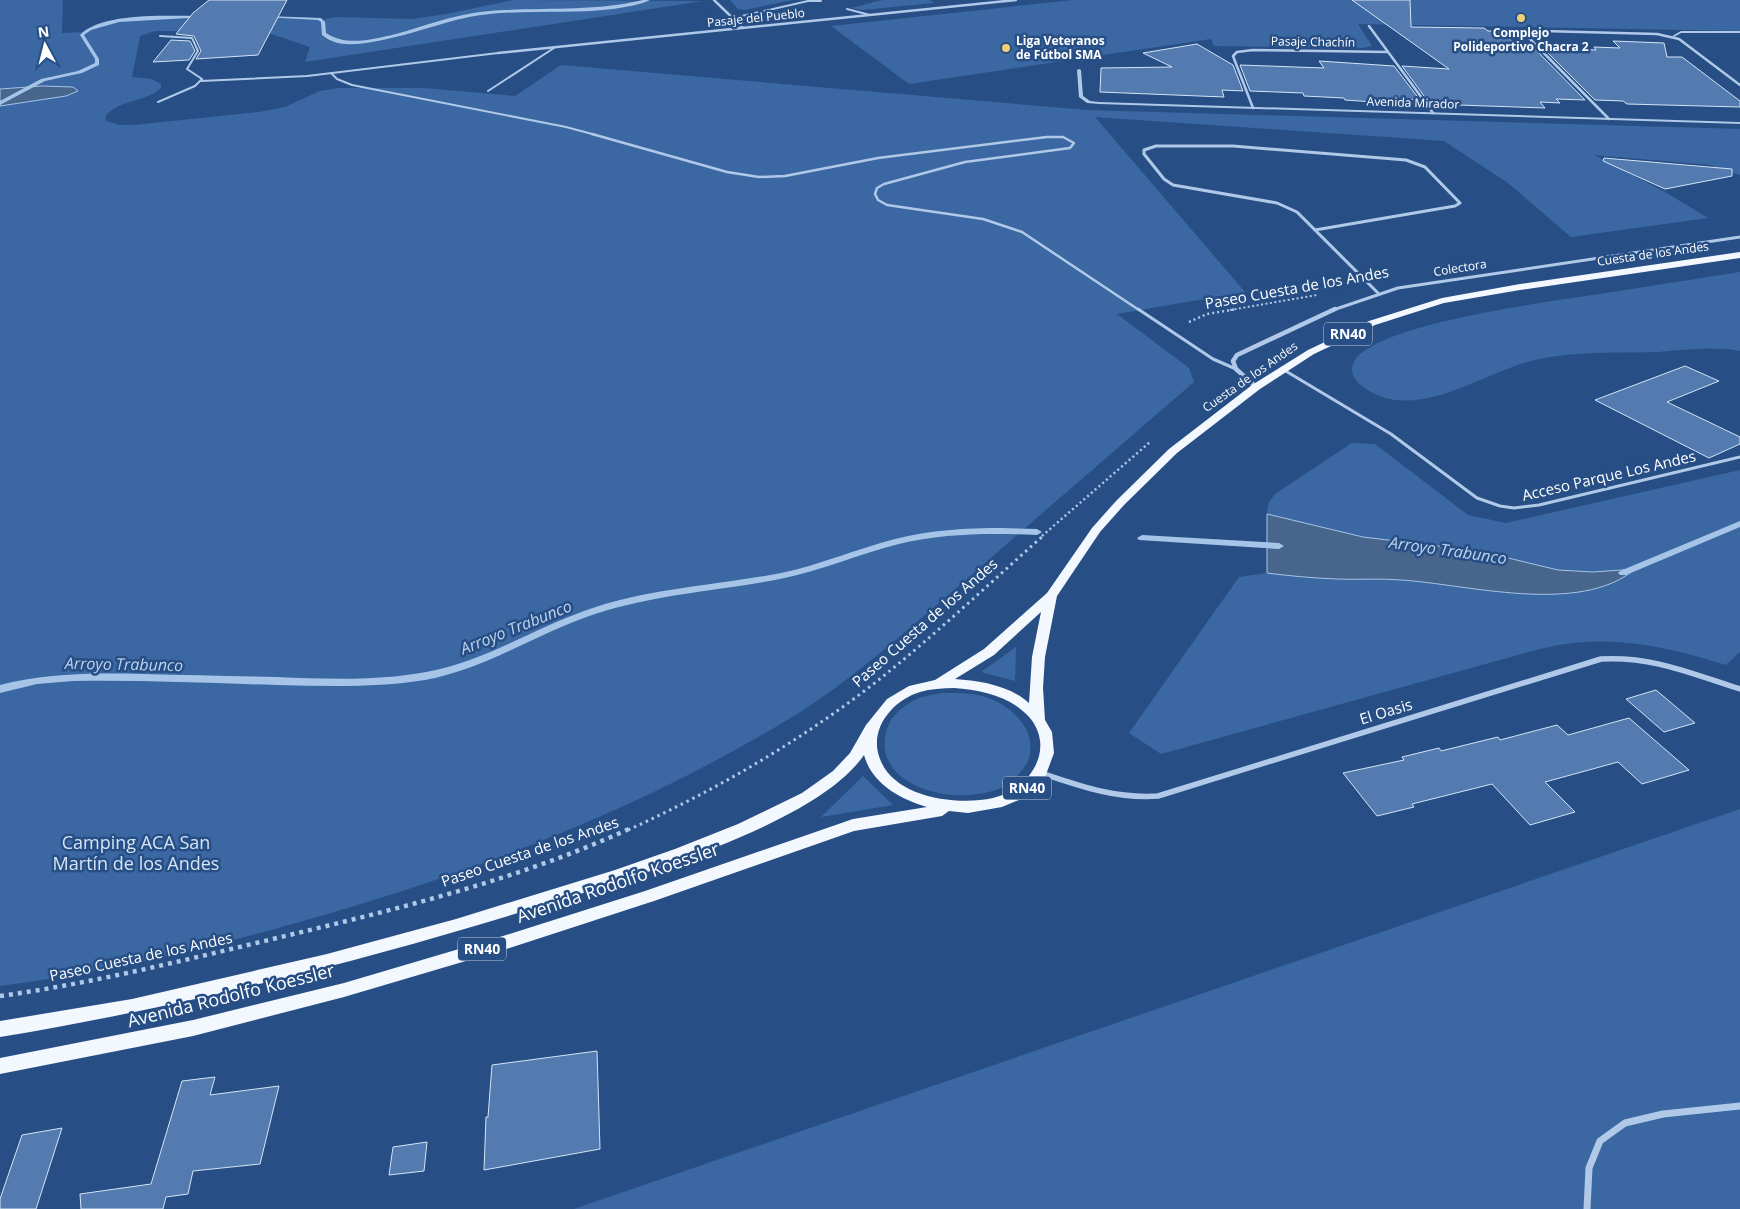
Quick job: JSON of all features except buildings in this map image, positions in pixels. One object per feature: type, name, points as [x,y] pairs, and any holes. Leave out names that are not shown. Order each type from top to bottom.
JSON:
[{"type":"main road","name":"Cuesta de los Andes","points":[[936,683],[973,664],[989,652],[1051,596],[1096,530],[1120,503],[1173,451],[1282,369],[1340,337],[1372,323],[1442,301],[1520,287],[1740,255]]},
{"type":"main road","name":"Cuesta de los Andes","points":[[1038,720],[1035,703],[1036,670],[1051,596]]},
{"type":"main road","name":"RN40","points":[[960,682],[991,688],[1006,694],[1024,705],[1038,720],[1046,737],[1047,755],[1040,773],[1026,788],[1006,800],[982,807],[956,808],[929,804],[905,794],[887,780],[874,764],[869,746],[871,728],[880,712],[895,699],[914,689],[936,683],[960,682]]},
{"type":"main road","name":"Avenida Rodolfo Koessler","points":[[0,1029],[162,1000],[306,967],[449,928],[657,862],[745,828],[803,799],[830,780],[854,758],[871,728]]},
{"type":"main road","name":"Avenida Rodolfo Koessler","points":[[0,1066],[174,1032],[344,990],[477,951],[603,910],[844,827],[904,815],[956,808]]},
{"type":"street","points":[[714,0],[742,28]]},
{"type":"street","name":"Pasaje del Pueblo","points":[[498,53],[1016,0]]},
{"type":"street","points":[[1369,26],[1433,113]]},
{"type":"street","points":[[1609,118],[1528,37],[1529,33],[1657,34],[1674,36],[1740,85]]},
{"type":"street","name":"Pasaje Chachín","points":[[1253,108],[1233,56],[1237,52],[1253,50],[1388,52]]},
{"type":"street","name":"Avenida Mirador","points":[[1079,70],[1080,96],[1085,101],[1100,103],[1740,123]]},
{"type":"street","points":[[1315,230],[1455,206],[1460,203],[1425,167],[1406,160],[1224,146],[1156,146],[1144,150],[1144,154],[1164,179],[1173,185],[1285,206],[1297,212],[1315,230],[1378,293]]},
{"type":"street","name":"Colectora","points":[[1236,369],[1233,361],[1237,355],[1319,315],[1378,293],[1443,280],[1740,237]]},
{"type":"street","points":[[1236,369],[1256,387]]},
{"type":"street","name":"El Oasis","points":[[1040,773],[1117,797],[1138,798],[1158,796],[1601,659],[1634,657],[1652,660],[1740,689]]},
{"type":"street","points":[[1587,1209],[1589,1168],[1600,1142],[1625,1123],[1663,1114],[1740,1106]]},
{"type":"lane","points":[[733,18],[810,0],[821,1]]},
{"type":"lane","points":[[847,9],[870,15]]},
{"type":"lane","points":[[1674,36],[1681,32],[1740,32]]},
{"type":"lane","points":[[160,36],[192,38],[198,51],[187,69],[201,77],[201,81]]},
{"type":"lane","points":[[488,91],[554,48]]},
{"type":"lane","points":[[158,102],[195,86],[201,81],[283,78],[498,53]]},
{"type":"lane","points":[[331,73],[337,79],[352,85],[566,127],[747,176],[785,176],[884,157],[1047,137],[1067,138],[1074,143],[1067,149],[957,163],[884,184],[877,188],[875,194],[878,200],[887,204],[984,219],[1022,232],[1218,362],[1236,369]]},
{"type":"lane","name":"Acceso Parque Los Andes","points":[[1282,369],[1391,434],[1477,498],[1500,506],[1514,508],[1539,505],[1740,457]]},
{"type":"path","name":"Paseo Cuesta de los Andes","points":[[1190,343],[1184,330],[1191,321],[1198,317],[1323,294]]},
{"type":"path","name":"Paseo Cuesta de los Andes","points":[[0,996],[65,988],[125,975],[374,914],[469,888],[575,852],[666,813],[707,792],[787,745],[853,700],[882,677],[1153,439]]},
{"type":"green space","name":"Camping ACA San Martín de los Andes","points":[[0,0],[63,0],[62,33],[83,32],[89,28],[105,24],[141,19],[305,17],[321,20],[336,17],[412,19],[513,0],[703,1],[305,62],[310,47],[262,31],[155,31],[140,36],[132,77],[152,79],[161,84],[161,88],[155,93],[110,111],[105,117],[106,121],[120,125],[259,112],[285,107],[320,91],[339,88],[424,88],[515,96],[561,65],[1087,110],[1740,129],[1740,175],[1710,165],[1594,155],[1665,192],[1708,218],[1571,237],[1508,183],[1444,141],[1095,117],[1245,292],[1117,314],[1189,368],[1194,382],[875,657],[811,705],[707,765],[652,793],[530,846],[404,891],[227,942],[91,972],[0,986]]},
{"type":"green space","points":[[730,0],[793,0],[744,10],[738,9]]},
{"type":"green space","points":[[882,0],[930,0],[934,3],[862,10],[851,8]]},
{"type":"green space","points":[[1073,0],[1740,0],[1740,31],[1358,24],[1372,46],[1363,48],[1214,46],[1211,39],[909,84],[831,26]]},
{"type":"green space","points":[[1740,272],[1740,351],[1699,349],[1554,356],[1520,364],[1457,389],[1415,400],[1395,400],[1375,394],[1361,386],[1353,374],[1353,364],[1366,349],[1428,325],[1511,308]]},
{"type":"green space","points":[[1352,443],[1375,444],[1468,515],[1506,523],[1740,470],[1740,652],[1726,665],[1677,651],[1630,643],[1582,642],[1558,645],[1161,754],[1129,733],[1239,577],[1267,573],[1268,504],[1275,494]]},
{"type":"green space","points":[[1016,647],[1015,681],[981,672]]},
{"type":"green space","points":[[941,693],[986,697],[1011,711],[1024,726],[1030,743],[1028,761],[1024,768],[1008,784],[995,790],[981,793],[944,794],[927,790],[911,783],[898,774],[889,762],[885,747],[887,729],[892,719],[899,710],[914,700]]},
{"type":"green space","points":[[863,776],[893,805],[821,817]]},
{"type":"green space","points":[[1740,809],[1740,1209],[574,1209]]},
{"type":"water","points":[[42,86],[73,87],[78,91],[66,96],[0,106],[0,89]]},
{"type":"water","points":[[1267,514],[1363,537],[1479,551],[1558,570],[1593,572],[1635,569],[1612,583],[1584,591],[1554,594],[1489,591],[1401,580],[1327,579],[1267,573]]},
{"type":"waterway","points":[[265,17],[319,19],[323,22],[324,34],[334,40],[349,42],[387,37],[455,18],[479,14],[601,9],[648,0]]},
{"type":"waterway","points":[[0,103],[43,80],[80,72],[97,64],[97,59],[82,35],[89,29],[119,21],[203,17]]},
{"type":"waterway","name":"Arroyo Trabunco","points":[[1623,573],[1740,524]]},
{"type":"waterway","name":"Arroyo Trabunco","points":[[0,689],[37,681],[73,678],[369,682],[425,676],[468,665],[588,613],[636,599],[781,576],[811,569],[884,545],[916,537],[967,532],[1037,532]]},
{"type":"waterway","name":"Arroyo Trabunco","points":[[1142,538],[1279,546]]},
{"type":"place","name":"Complejo Polideportivo Chacra 2","points":[[1521,18]]},
{"type":"place","name":"Liga Veteranos de Fútbol SMA","points":[[1006,48]]}]
